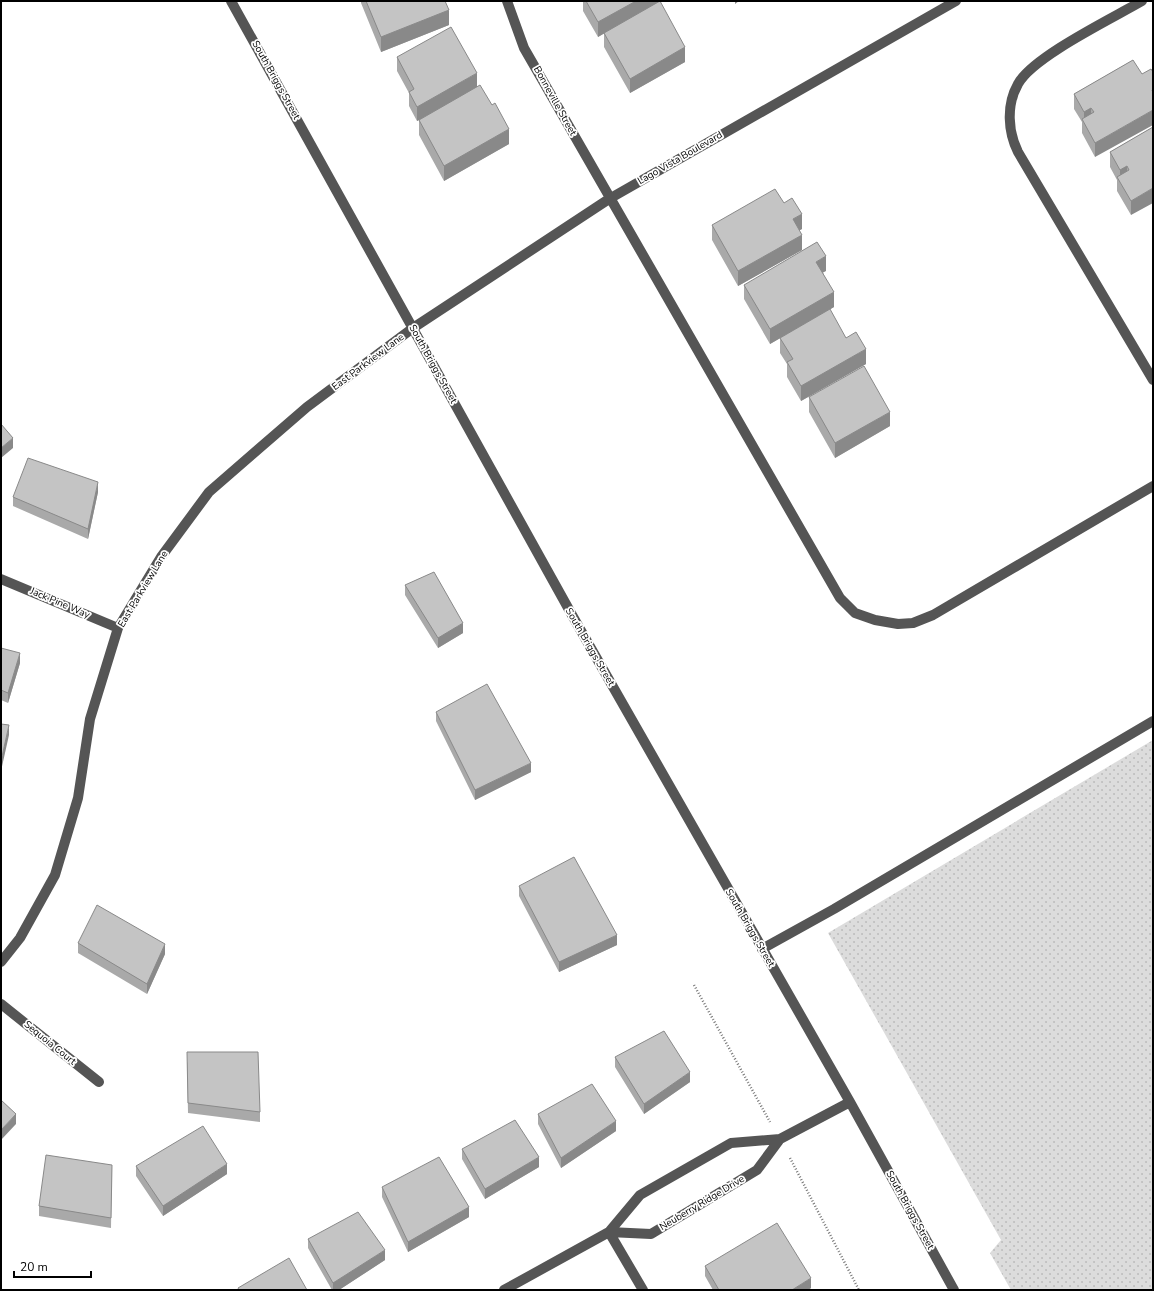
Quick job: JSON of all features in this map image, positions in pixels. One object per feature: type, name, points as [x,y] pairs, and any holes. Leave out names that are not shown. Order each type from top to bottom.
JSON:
[{"type":"street","name":"South Briggs Street","points":[[231,1],[572,615],[850,1102],[954,1290]]},
{"type":"street","name":"Bonneville Street","points":[[507,1],[524,48],[609,199],[840,598],[855,613],[875,620],[898,624],[913,623],[933,615],[1153,486]]},
{"type":"street","points":[[904,30],[941,1]]},
{"type":"street","name":"Lago Vista Boulevard","points":[[413,328],[609,199],[956,1]]},
{"type":"street","points":[[1142,1],[1031,67],[1017,84],[1011,108],[1010,128],[1012,140],[1018,152],[1153,380]]},
{"type":"street","name":"East Parkview Lane","points":[[1,962],[20,938],[55,874],[78,798],[90,719],[118,628],[161,557],[209,492],[307,407],[413,328]]},
{"type":"street","name":"Jack Pine Way","points":[[1,579],[118,628]]},
{"type":"street","points":[[762,949],[834,909],[1153,721]]},
{"type":"street","name":"Sequoia Court","points":[[1,1004],[99,1082]]},
{"type":"street","name":"Neuberry Ridge Drive","points":[[504,1290],[609,1232],[640,1195],[731,1143],[780,1139],[850,1102]]},
{"type":"street","name":"Neuberry Ridge Drive","points":[[609,1232],[651,1234],[757,1170],[780,1139]]},
{"type":"street","points":[[609,1232],[642,1290]]},
{"type":"path","points":[[694,986],[780,1139],[859,1290]]},
{"type":"shaded area","points":[[1153,740],[1153,1290],[1011,1290],[990,1253],[1001,1240],[828,933]]},
{"type":"building","points":[[366,1],[445,1],[449,10],[381,37]]},
{"type":"building","points":[[586,1],[636,1],[598,22]]},
{"type":"building","points":[[660,1],[685,47],[630,79],[604,33]]},
{"type":"building","points":[[451,27],[477,73],[417,107],[409,92],[414,89],[397,57]]},
{"type":"building","points":[[1133,60],[1142,74],[1151,69],[1153,72],[1153,110],[1095,143],[1082,119],[1094,112],[1091,108],[1084,112],[1074,94]]},
{"type":"building","points":[[480,85],[492,105],[495,103],[509,129],[444,166],[419,120]]},
{"type":"building","points":[[1153,127],[1153,188],[1131,201],[1117,177],[1129,170],[1127,166],[1120,170],[1110,152]]},
{"type":"building","points":[[775,189],[784,203],[792,198],[802,214],[793,219],[802,235],[738,271],[712,225]]},
{"type":"building","points":[[817,242],[826,256],[816,262],[834,292],[770,329],[744,285]]},
{"type":"building","points":[[830,309],[846,338],[856,332],[866,349],[801,386],[787,362],[793,359],[780,338]]},
{"type":"building","points":[[864,366],[890,412],[835,443],[809,397]]},
{"type":"building","points":[[1,424],[13,438],[1,448]]},
{"type":"building","points":[[28,458],[98,482],[88,529],[13,497]]},
{"type":"building","points":[[434,572],[463,623],[438,638],[405,585]]},
{"type":"building","points":[[1,648],[20,653],[8,693],[1,690]]},
{"type":"building","points":[[487,684],[531,763],[475,790],[436,712]]},
{"type":"building","points":[[1,724],[9,725],[1,761]]},
{"type":"building","points":[[574,857],[617,935],[559,962],[519,886]]},
{"type":"building","points":[[97,905],[165,944],[147,984],[78,943]]},
{"type":"building","points":[[664,1031],[690,1072],[644,1104],[615,1057]]},
{"type":"building","points":[[187,1052],[258,1052],[260,1112],[188,1103]]},
{"type":"building","points":[[592,1084],[616,1121],[561,1158],[538,1114]]},
{"type":"building","points":[[1,1100],[16,1114],[1,1130]]},
{"type":"building","points":[[515,1120],[539,1157],[485,1189],[462,1149]]},
{"type":"building","points":[[203,1126],[227,1164],[163,1206],[136,1166]]},
{"type":"building","points":[[46,1155],[112,1165],[111,1218],[39,1206]]},
{"type":"building","points":[[439,1157],[469,1207],[408,1242],[382,1187]]},
{"type":"building","points":[[358,1212],[385,1250],[333,1283],[308,1239]]},
{"type":"building","points":[[777,1223],[811,1278],[792,1290],[719,1290],[705,1266]]},
{"type":"building","points":[[289,1258],[307,1290],[239,1290],[238,1288]]}]
